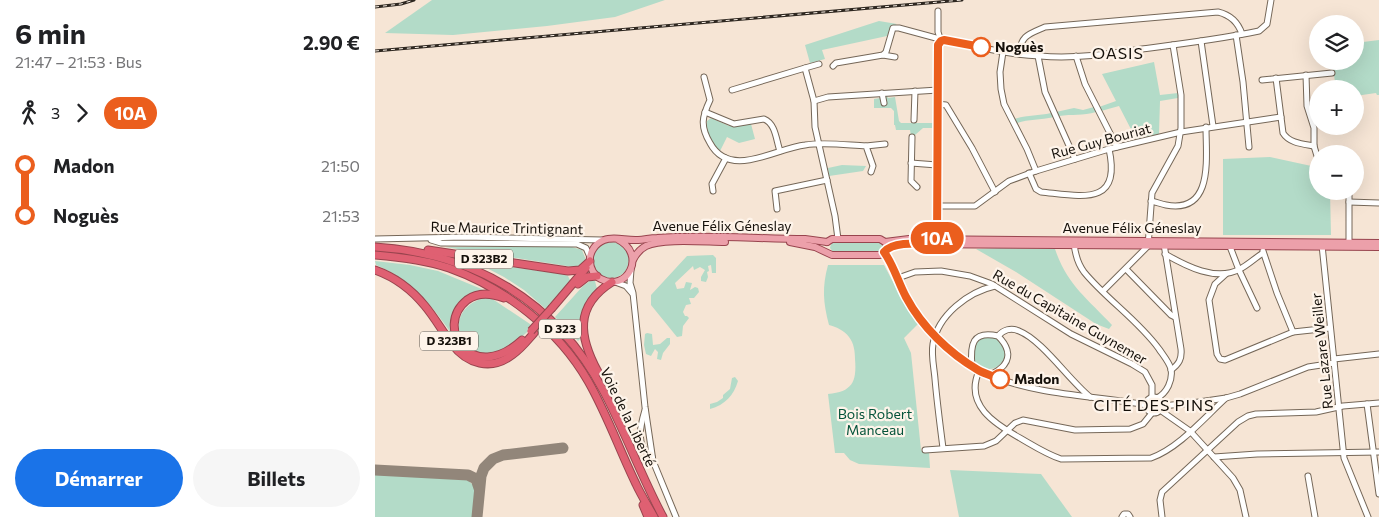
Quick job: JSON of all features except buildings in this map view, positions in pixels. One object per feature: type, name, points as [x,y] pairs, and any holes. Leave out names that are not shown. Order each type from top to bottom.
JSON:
[{"type":"highway","name":"D 323B2","points":[[375,246],[422,249],[568,271],[580,270],[586,266],[590,259]]},
{"type":"highway","name":"Voie de la Liberté","points":[[375,246],[437,256],[469,267],[504,284],[532,304],[560,329],[572,342],[592,371],[663,517]]},
{"type":"highway","name":"Voie de la Liberté","points":[[375,255],[402,258],[450,269],[485,284],[516,304],[545,327],[580,368],[603,410],[635,484],[654,517]]},
{"type":"highway","points":[[516,304],[492,294],[479,294],[471,298],[460,307],[456,318],[455,330],[460,343],[473,355],[491,358],[512,349],[533,332],[553,309],[577,280],[590,259]]},
{"type":"highway","name":"D 323B1","points":[[375,270],[397,280],[418,298],[456,349],[471,361],[489,364],[506,359],[519,349],[533,332]]},
{"type":"highway","points":[[553,309],[583,279],[597,276]]},
{"type":"highway","points":[[613,282],[600,290],[588,306],[584,319],[583,336],[587,349],[614,405],[622,430]]},
{"type":"highway","points":[[635,484],[648,517]]},
{"type":"main road","name":"Avenue Félix Géneslay","points":[[617,239],[708,237],[805,239],[827,242]]},
{"type":"main road","points":[[617,239],[629,247],[633,260],[631,270],[621,280],[613,282],[597,276],[593,272],[590,259],[597,244],[603,240],[617,239]]},
{"type":"main road","points":[[827,252],[827,242],[831,239],[880,239],[885,248]]},
{"type":"main road","name":"Avenue Félix Géneslay","points":[[633,260],[644,247],[666,242],[789,242],[808,245],[832,255],[880,254],[885,248],[901,239],[937,242],[1229,244],[1263,247],[1379,243]]},
{"type":"main road","name":"Avenue Félix Géneslay","points":[[1349,245],[1379,247]]},
{"type":"street","points":[[883,55],[886,52],[893,28],[936,38],[941,41],[950,40],[1003,52],[1038,56],[1076,56],[1173,45],[1239,35],[1263,29],[1267,24],[1271,0]]},
{"type":"street","points":[[937,242],[938,45],[941,41],[938,32],[939,11]]},
{"type":"street","points":[[1019,54],[1019,44],[1024,37],[1045,27],[1218,12],[1227,14],[1236,21],[1239,35],[1249,147]]},
{"type":"street","points":[[1201,41],[1213,126]]},
{"type":"street","points":[[1103,291],[1149,243],[1152,193],[1178,146],[1181,132],[1181,95],[1173,45]]},
{"type":"street","points":[[1003,52],[1000,72],[1001,89],[1005,104],[1036,171]]},
{"type":"street","points":[[833,66],[836,63],[883,55],[895,57]]},
{"type":"street","points":[[1038,56],[1045,92],[1075,159]]},
{"type":"street","points":[[1076,56],[1085,84],[1117,147]]},
{"type":"street","points":[[732,90],[819,64]]},
{"type":"street","points":[[805,68],[814,101],[815,127],[835,216],[838,239]]},
{"type":"street","points":[[1262,80],[1332,73]]},
{"type":"street","points":[[1306,75],[1307,106],[1314,128],[1314,145]]},
{"type":"street","points":[[704,77],[711,100],[705,112],[704,132],[712,148],[726,158],[740,161],[753,160],[796,146],[819,144],[867,146],[885,144]]},
{"type":"street","points":[[1276,78],[1283,133],[1291,141],[1309,145]]},
{"type":"street","points":[[814,101],[828,97],[883,92],[938,90]]},
{"type":"street","points":[[914,120],[915,91]]},
{"type":"street","points":[[883,92],[884,103]]},
{"type":"street","points":[[937,104],[946,105],[972,148],[995,192]]},
{"type":"street","points":[[705,112],[734,124],[764,119],[769,121],[780,151]]},
{"type":"street","name":"Rue Guy Bouriat","points":[[936,206],[975,206],[1009,181],[1029,173],[1109,149],[1206,127],[1281,117]]},
{"type":"street","points":[[1151,200],[1167,206],[1185,205],[1197,199],[1202,191],[1206,127]]},
{"type":"street","points":[[912,137],[911,182],[917,188]]},
{"type":"street","points":[[867,146],[873,166],[871,172]]},
{"type":"street","points":[[1029,173],[1036,189],[1041,192],[1079,196],[1096,193],[1107,187],[1111,180],[1112,165],[1109,149]]},
{"type":"street","points":[[713,192],[712,184],[726,158]]},
{"type":"street","points":[[911,163],[937,165]]},
{"type":"street","points":[[777,209],[775,191],[827,180]]},
{"type":"street","points":[[1349,245],[1349,202],[1379,203]]},
{"type":"street","name":"Rue Maurice Trintignant","points":[[375,239],[475,237],[603,240]]},
{"type":"street","name":"Rue Maurice Trintignant","points":[[411,239],[430,240],[441,243],[577,244],[586,248],[590,259]]},
{"type":"street","points":[[1074,243],[1075,253],[1084,271],[1151,338],[1171,370],[1168,387],[1161,396],[1148,401],[1147,409],[1152,413]]},
{"type":"street","points":[[1164,243],[1182,358],[1171,370]]},
{"type":"street","points":[[1229,244],[1257,308]]},
{"type":"street","name":"Rue Lazare Weiller","points":[[1322,245],[1344,458],[1368,517]]},
{"type":"street","points":[[1165,254],[1197,270],[1226,274],[1239,270],[1263,247],[1293,332]]},
{"type":"street","points":[[885,248],[906,297],[918,315],[950,349],[979,371],[1032,389],[1147,405]]},
{"type":"street","points":[[1126,269],[1175,317]]},
{"type":"street","points":[[631,270],[630,282],[634,296],[652,457],[676,517]]},
{"type":"street","name":"Rue du Capitaine Guynemer","points":[[898,278],[915,272],[941,271],[970,276],[996,286],[1071,334],[1133,364],[1145,372],[1152,385],[1155,398]]},
{"type":"street","points":[[1226,274],[1215,284],[1209,300],[1217,354],[1220,359],[1225,360],[1293,332],[1330,328]]},
{"type":"street","points":[[613,282],[626,286],[634,296]]},
{"type":"street","points":[[943,448],[933,356],[935,335],[947,317],[962,301],[978,291],[996,286]]},
{"type":"street","points":[[972,366],[971,350],[973,342],[983,336],[998,336],[1003,331],[1018,330],[1045,352],[1090,397]]},
{"type":"street","points":[[991,375],[1002,367],[1007,358],[1006,346],[998,336]]},
{"type":"street","points":[[925,450],[984,446],[996,441],[1015,423],[1023,420],[1075,430],[1136,428],[1143,424],[1152,413],[1158,412],[1161,408],[1226,398],[1308,367],[1379,354]]},
{"type":"street","points":[[979,371],[975,384],[978,402],[992,421],[1048,455],[1061,459],[1151,458],[1161,454],[1190,431],[1226,398]]},
{"type":"street","points":[[1155,398],[1161,408],[1190,431],[1215,457],[1237,485],[1245,517]]},
{"type":"street","points":[[1162,517],[1159,500],[1162,492],[1238,422],[1248,416],[1256,414],[1316,412],[1339,407],[1379,403]]},
{"type":"street","points":[[1367,404],[1376,452],[1379,494]]},
{"type":"street","points":[[645,407],[639,432],[644,451],[652,457]]},
{"type":"street","points":[[639,432],[644,434],[649,431]]},
{"type":"street","points":[[1215,457],[1257,454],[1376,452]]},
{"type":"street","points":[[1308,476],[1315,517]]},
{"type":"street","points":[[1122,517],[1124,514],[1130,517]]},
{"type":"green space","points":[[432,0],[665,0],[615,17],[547,26],[453,35],[385,33]]},
{"type":"green space","points":[[879,21],[897,24],[891,27],[887,36],[822,50],[825,59],[810,63],[805,45]]},
{"type":"green space","points":[[1379,40],[1379,95],[1376,93],[1364,95],[1364,80],[1335,80],[1333,70],[1364,70],[1364,42]]},
{"type":"green space","points":[[1154,62],[1160,95],[1178,93],[1178,98],[1160,101],[1159,134],[1136,139],[1119,106],[1101,111],[1099,107],[1116,101],[1102,74]]},
{"type":"green space","points":[[887,95],[888,98],[895,97],[901,123],[934,123],[934,128],[923,128],[911,136],[910,130],[896,130],[894,111],[891,108],[874,108],[874,99]]},
{"type":"green space","points":[[1094,107],[1096,112],[1087,114],[1059,116],[1056,112],[1074,108],[1083,110]]},
{"type":"green space","points":[[1051,113],[1054,117],[1017,123],[1014,119],[1023,117]]},
{"type":"green space","points":[[711,118],[729,126],[751,124],[755,139],[739,143],[727,137],[720,151],[708,134],[707,121]]},
{"type":"green space","points":[[1270,157],[1309,165],[1309,200],[1330,200],[1331,235],[1223,235],[1223,159]]},
{"type":"green space","points":[[842,165],[866,166],[863,171],[829,176],[828,168]]},
{"type":"green space","points":[[879,241],[884,246],[879,252],[834,253],[830,248],[834,242]]},
{"type":"green space","points":[[611,242],[623,248],[629,260],[623,272],[611,278],[599,272],[593,260],[599,248]]},
{"type":"green space","points":[[445,247],[572,247],[582,250],[586,260],[577,267]]},
{"type":"green space","points":[[976,249],[1055,249],[1065,272],[1072,282],[1112,325],[1109,329],[1096,324],[1016,272]]},
{"type":"green space","points":[[713,255],[716,258],[716,273],[712,273],[711,265],[708,266],[709,271],[707,272],[706,282],[701,281],[705,270],[700,267],[694,270],[693,266],[675,283],[677,289],[684,288],[686,282],[692,283],[690,290],[695,287],[698,288],[699,292],[694,298],[689,298],[691,304],[686,305],[683,312],[689,318],[683,326],[682,336],[677,337],[651,305],[651,295],[687,256]]},
{"type":"green space","points":[[375,261],[410,265],[438,271],[484,290],[466,301],[456,313],[451,326],[451,333],[419,293],[399,277],[376,265]]},
{"type":"green space","points":[[475,262],[562,274],[568,276],[571,282],[547,310],[524,290]]},
{"type":"green space","name":"Bois Robert Manceau","points":[[828,265],[884,265],[900,295],[919,323],[904,338],[911,353],[921,450],[924,453],[929,452],[930,468],[859,464],[850,460],[844,453],[835,453],[828,394],[848,388],[854,380],[855,367],[851,339],[842,331],[829,325],[824,295]]},
{"type":"green space","points":[[590,281],[595,281],[597,289],[585,313],[581,338],[578,341],[555,317],[583,286]]},
{"type":"green space","points":[[484,298],[491,298],[530,324],[532,328],[512,345],[498,353],[485,354],[474,351],[465,344],[460,334],[459,324],[462,313],[470,304]]},
{"type":"green space","points":[[645,334],[652,334],[653,345],[660,344],[667,338],[670,338],[670,344],[663,353],[661,360],[657,359],[658,352],[655,349],[651,356],[646,354],[644,345]]},
{"type":"green space","points":[[989,337],[1001,341],[1005,353],[1001,365],[989,369],[977,365],[973,353],[977,341]]},
{"type":"green space","points":[[735,377],[738,381],[731,395],[720,405],[710,409],[710,404],[723,398],[723,395],[730,389],[732,378]]},
{"type":"green space","points":[[950,470],[1041,474],[1072,517],[959,517]]},
{"type":"green space","points":[[375,474],[468,480],[475,487],[474,517],[375,517]]},
{"type":"taxiway","points":[[477,517],[481,476],[484,468],[493,459],[503,455],[563,448]]},
{"type":"taxiway","points":[[375,470],[468,475],[476,479],[479,488]]},
{"type":"railway","points":[[375,7],[401,4],[414,0]]},
{"type":"railway","points":[[375,51],[962,0]]},
{"type":"bus line","name":"10A","points":[[981,47],[950,40],[941,41],[938,45],[937,244],[902,244],[887,249],[884,252],[889,258],[906,297],[931,332],[979,371],[1000,379]]},
{"type":"place","name":"Noguès","points":[[981,47]]},
{"type":"place","name":"Madon","points":[[1000,379]]},
{"type":"district","name":"OASIS","points":[[1118,53]]},
{"type":"district","name":"CITÉ DES PINS","points":[[1154,405]]}]
